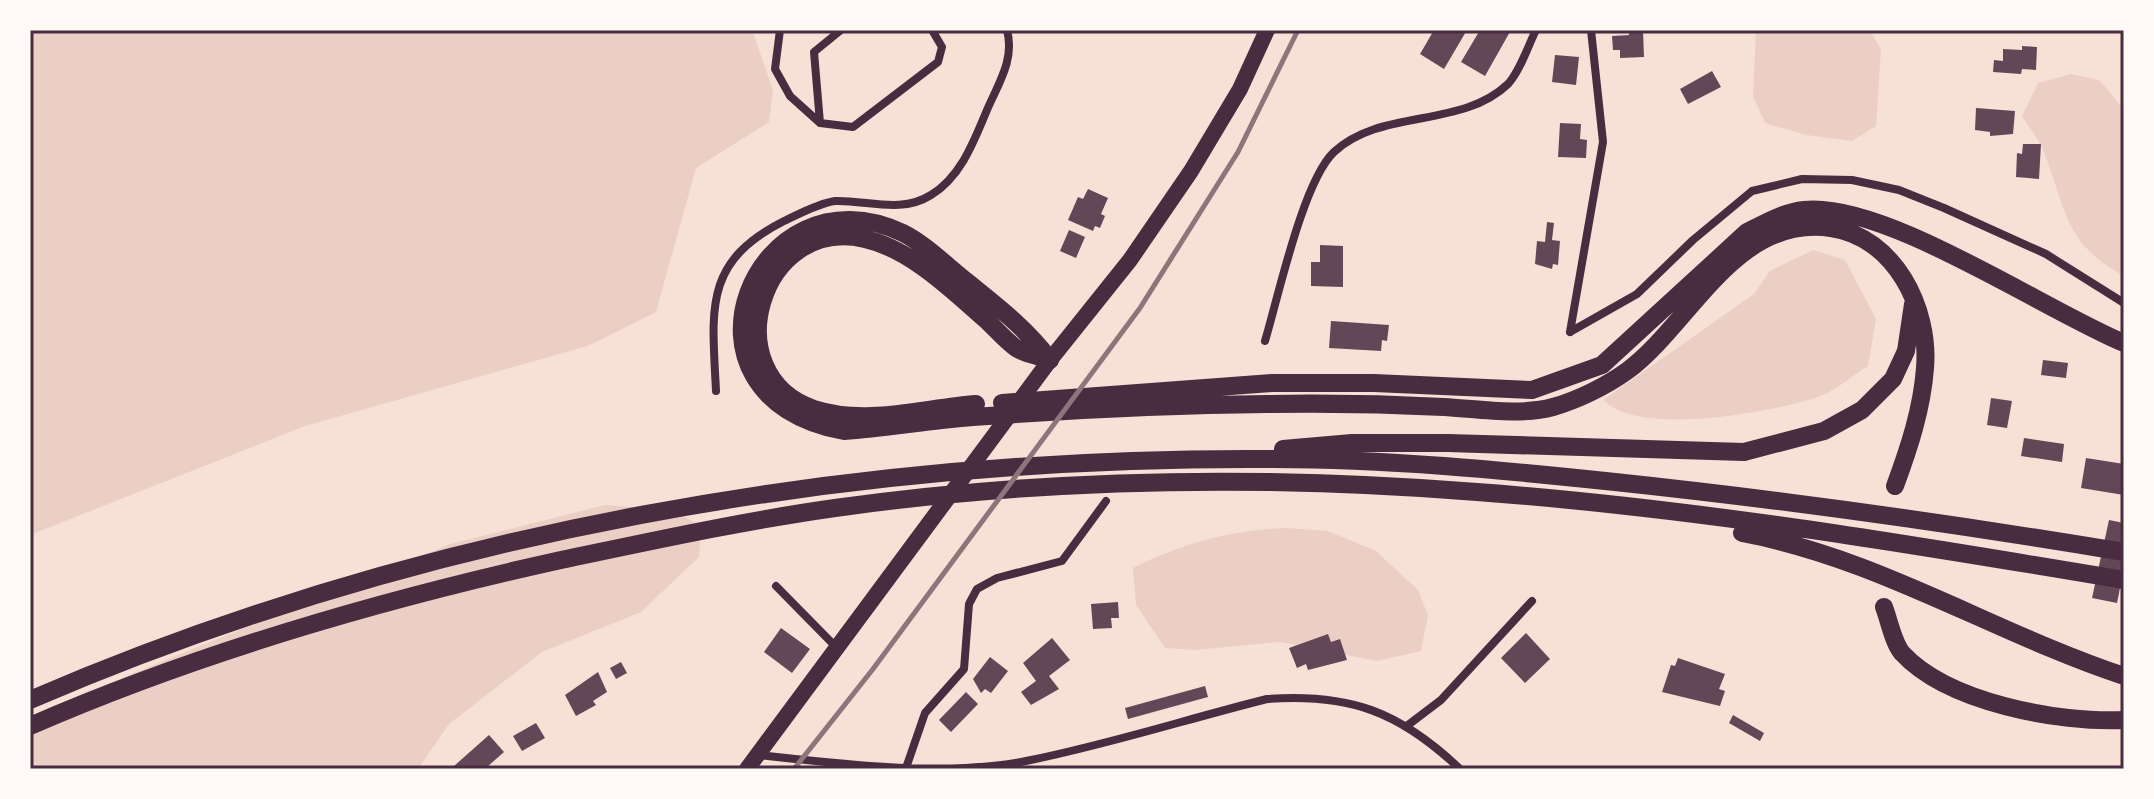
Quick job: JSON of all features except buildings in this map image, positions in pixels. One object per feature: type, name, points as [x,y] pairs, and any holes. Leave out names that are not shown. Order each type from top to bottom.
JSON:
[{"type":"highway","points":[[747,769],[1050,360],[1130,260],[1191,171],[1240,89],[1267,30]]},
{"type":"highway","points":[[1050,360],[1029,331],[903,233],[864,223],[826,223],[799,231],[768,256],[747,289],[742,322],[746,359],[763,391],[788,414],[815,426],[844,431],[969,411],[1098,402],[1272,383],[1374,383],[1532,390],[1602,365],[1747,232],[1773,219],[1804,210],[1845,213],[1888,227],[2042,301],[2124,346]]},
{"type":"highway","points":[[1098,402],[1551,408],[1597,388],[1629,369],[1743,253],[1774,235],[1795,229],[1831,228],[1857,236],[1885,254],[1903,275],[1924,327],[1925,366],[1915,430],[1895,486]]},
{"type":"highway","points":[[1177,459],[1352,443],[1532,444],[1744,452],[1824,431],[1862,410],[1893,379],[1906,351],[1914,302]]},
{"type":"highway","points":[[30,700],[172,644],[329,591],[475,552],[659,513],[830,484],[1098,461],[1277,458],[1476,468],[1700,491],[2124,552]]},
{"type":"highway","points":[[30,726],[181,667],[321,621],[480,578],[664,538],[833,508],[1040,488],[1159,482],[1383,487],[1566,500],[1698,515],[2124,580]]},
{"type":"highway","points":[[1566,500],[1784,541],[1869,567],[2074,660],[2124,676]]},
{"type":"highway","points":[[1884,607],[1901,652],[1952,687],[2048,717],[2124,720]]},
{"type":"street","points":[[780,30],[775,69],[790,96],[820,123],[853,127],[938,62],[942,47],[932,30]]},
{"type":"street","points":[[820,123],[814,52],[841,30]]},
{"type":"street","points":[[716,391],[714,328],[717,289],[726,266],[747,243],[833,201],[902,206],[931,195],[966,159],[1006,72],[1007,30]]},
{"type":"street","points":[[1265,341],[1314,183],[1332,154],[1357,135],[1482,103],[1510,82],[1536,30]]},
{"type":"street","points":[[1591,30],[1603,142],[1570,332],[1637,294],[1693,240],[1752,191],[1802,179],[1852,180],[1899,190],[2046,254],[2124,303]]},
{"type":"street","points":[[907,765],[925,713],[964,669],[969,604],[977,589],[997,578],[1062,561],[1106,501]]},
{"type":"street","points":[[776,586],[838,650]]},
{"type":"street","points":[[1408,725],[1441,700],[1532,601]]},
{"type":"street","points":[[759,755],[841,764],[1024,761],[1267,699],[1304,696],[1344,700],[1408,725],[1460,769]]},
{"type":"shaded area","points":[[30,30],[752,30],[773,90],[769,122],[696,168],[656,312],[588,346],[305,426],[30,535]]},
{"type":"shaded area","points":[[1756,30],[1870,30],[1881,50],[1876,126],[1852,141],[1806,135],[1765,123],[1753,96]]},
{"type":"shaded area","points":[[2071,74],[2099,80],[2124,109],[2124,276],[2091,253],[2080,240],[2065,213],[2042,148],[2022,116],[2038,83]]},
{"type":"shaded area","points":[[1813,250],[1845,260],[1876,319],[1868,366],[1822,396],[1737,415],[1674,420],[1645,417],[1621,411],[1603,400],[1754,294],[1770,271]]},
{"type":"shaded area","points":[[605,505],[675,510],[701,527],[699,557],[641,612],[542,652],[449,724],[418,769],[30,769],[30,733],[124,677],[450,544]]},
{"type":"shaded area","points":[[1287,528],[1328,531],[1376,551],[1418,590],[1428,615],[1421,651],[1377,661],[1280,642],[1194,650],[1165,648],[1136,605],[1133,568],[1170,551],[1208,539]]},
{"type":"railway","points":[[794,769],[873,669],[1140,308],[1238,152],[1298,30]]}]
